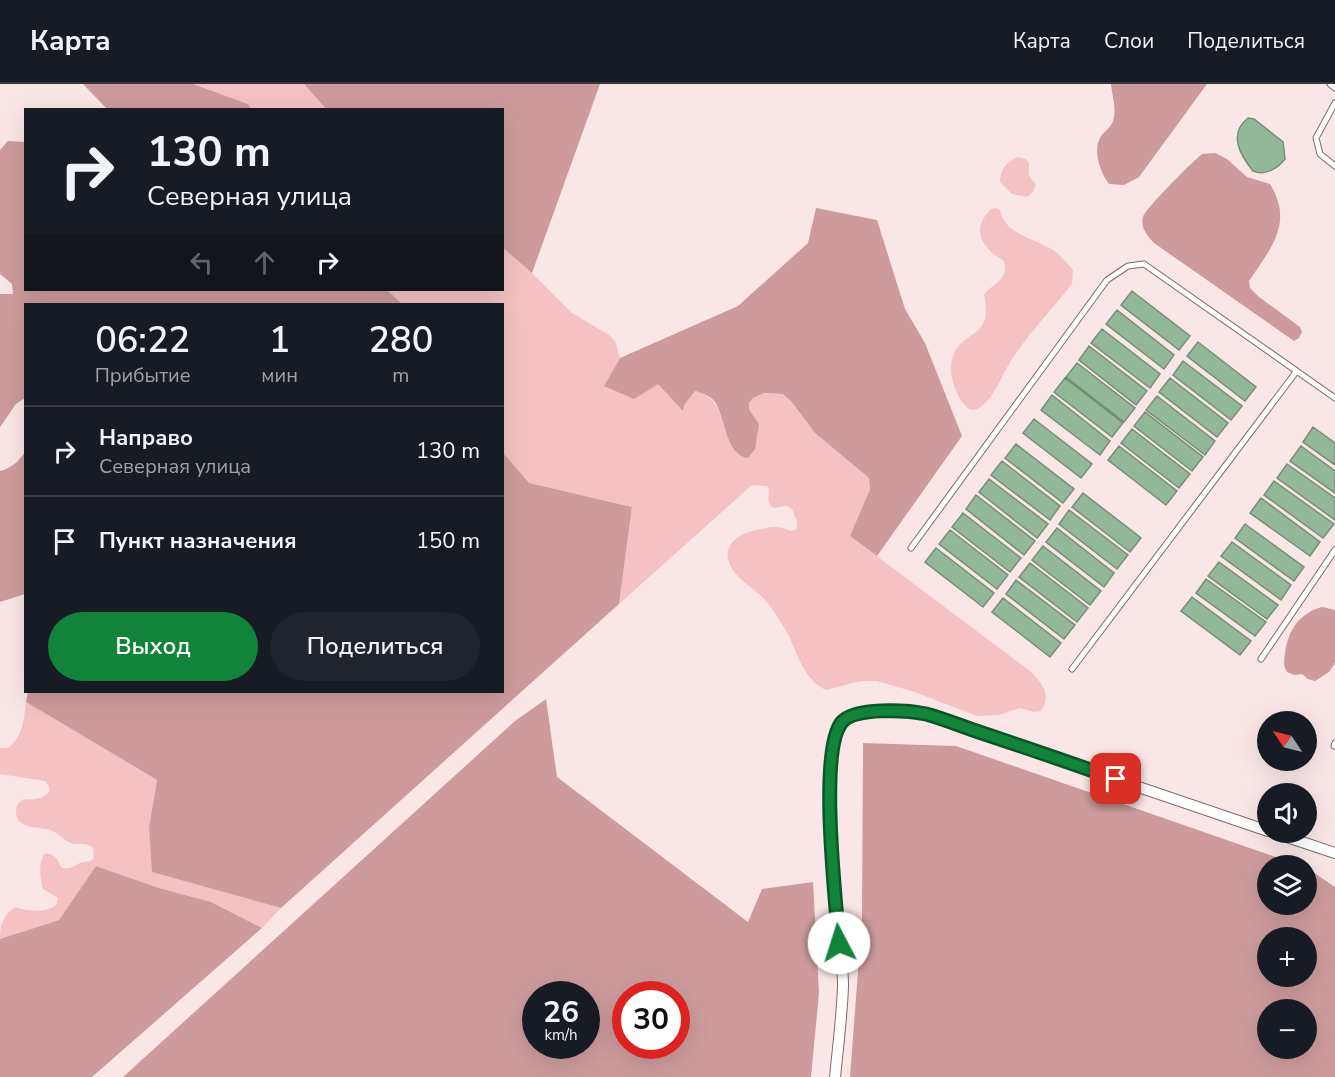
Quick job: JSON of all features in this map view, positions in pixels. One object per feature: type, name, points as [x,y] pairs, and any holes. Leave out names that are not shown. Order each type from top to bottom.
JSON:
[{"type":"street","points":[[835,1077],[843,985],[830,838],[831,773],[832,747],[836,733],[841,723],[848,717],[857,713],[886,711],[924,714],[1257,827]]},
{"type":"street","points":[[1305,843],[1335,853]]},
{"type":"lane","points":[[1330,84],[1335,88]]},
{"type":"lane","points":[[1335,103],[1316,138],[1320,153],[1335,166]]},
{"type":"lane","points":[[911,548],[1107,280],[1128,266],[1144,264],[1335,398]]},
{"type":"lane","points":[[1072,669],[1296,372]]},
{"type":"lane","points":[[1261,660],[1335,550]]},
{"type":"shaded area","points":[[83,84],[193,84],[248,104],[250,108],[106,108]]},
{"type":"shaded area","points":[[193,84],[304,84],[325,108],[250,108],[248,104]]},
{"type":"shaded area","points":[[304,84],[600,84],[532,273],[504,249],[504,108],[325,108]]},
{"type":"shaded area","points":[[1111,84],[1207,84],[1139,177],[1124,185],[1109,184],[1100,167],[1097,154],[1098,142],[1111,125],[1114,116]]},
{"type":"shaded area","points":[[1248,118],[1254,119],[1283,142],[1285,159],[1270,171],[1262,173],[1253,171],[1240,151],[1237,138],[1242,124]]},
{"type":"shaded area","points":[[8,141],[24,142],[24,291],[388,291],[401,303],[24,303],[24,399],[16,404],[0,427],[0,294],[13,294],[12,284],[0,274],[0,150]]},
{"type":"shaded area","points":[[1215,153],[1227,159],[1247,177],[1270,184],[1277,198],[1280,223],[1277,235],[1249,281],[1250,288],[1259,297],[1300,327],[1302,332],[1294,341],[1154,243],[1144,228],[1142,221],[1146,212],[1170,185],[1202,154]]},
{"type":"shaded area","points":[[1018,157],[1028,162],[1030,177],[1036,185],[1027,197],[1012,194],[1000,182],[1005,166]]},
{"type":"shaded area","points":[[816,208],[877,220],[905,309],[925,343],[962,436],[877,556],[850,536],[870,489],[869,478],[815,433],[791,401],[782,394],[764,393],[753,398],[749,403],[749,409],[759,424],[755,449],[748,458],[735,451],[715,402],[706,395],[695,391],[685,404],[683,411],[658,384],[634,399],[604,386],[620,358],[738,306],[808,243]]},
{"type":"shaded area","points":[[991,209],[1000,210],[1008,226],[1060,256],[1073,270],[1072,284],[1010,362],[987,401],[979,408],[972,410],[967,408],[955,389],[951,365],[955,350],[982,326],[986,316],[984,295],[1005,273],[1004,261],[985,244],[980,231],[985,217]]},
{"type":"shaded area","points":[[504,249],[572,313],[615,341],[620,358],[604,386],[658,383],[684,410],[685,404],[695,391],[706,395],[719,411],[729,440],[743,457],[759,424],[749,409],[749,403],[753,398],[764,393],[781,394],[791,401],[815,433],[869,478],[870,489],[850,536],[1030,671],[1042,685],[1046,694],[1041,711],[1034,712],[1020,708],[999,715],[977,716],[912,691],[876,681],[861,681],[826,690],[814,682],[768,603],[734,572],[728,559],[731,544],[743,534],[772,527],[791,531],[797,529],[797,521],[792,509],[786,506],[773,508],[771,506],[767,486],[752,485],[619,604],[632,507],[528,483],[504,454],[504,303],[401,303],[388,291],[504,291]]},
{"type":"shaded area","points":[[1132,291],[1190,336],[1179,350],[1121,305]]},
{"type":"shaded area","points":[[1117,310],[1174,355],[1164,369],[1106,324]]},
{"type":"shaded area","points":[[1102,329],[1160,374],[1150,388],[1091,343]]},
{"type":"shaded area","points":[[1198,342],[1256,387],[1245,401],[1187,356]]},
{"type":"shaded area","points":[[1089,346],[1147,391],[1136,405],[1079,360]]},
{"type":"shaded area","points":[[1183,361],[1242,406],[1231,420],[1173,375]]},
{"type":"shaded area","points":[[1077,363],[1135,408],[1124,422],[1066,377]]},
{"type":"shaded area","points":[[1065,378],[1123,423],[1112,437],[1054,392]]},
{"type":"shaded area","points":[[1170,378],[1228,423],[1217,437],[1159,392]]},
{"type":"shaded area","points":[[1052,395],[1110,441],[1100,455],[1041,410]]},
{"type":"shaded area","points":[[1157,396],[1215,441],[1205,455],[1146,410]]},
{"type":"shaded area","points":[[1145,412],[1203,457],[1192,471],[1134,426]]},
{"type":"shaded area","points":[[1034,419],[1092,464],[1081,478],[1023,433]]},
{"type":"shaded area","points":[[1313,427],[1335,443],[1335,465],[1303,442]]},
{"type":"shaded area","points":[[1132,429],[1190,474],[1179,488],[1121,443]]},
{"type":"shaded area","points":[[1016,444],[1074,489],[1063,503],[1005,458]]},
{"type":"shaded area","points":[[1119,446],[1177,491],[1166,505],[1108,460]]},
{"type":"shaded area","points":[[1301,446],[1335,471],[1335,493],[1290,461]]},
{"type":"shaded area","points":[[24,453],[24,594],[0,602],[0,471],[15,464]]},
{"type":"shaded area","points":[[504,454],[529,483],[632,507],[619,604],[281,908],[152,872],[149,827],[157,780],[26,702],[28,693],[504,693]]},
{"type":"shaded area","points":[[1002,461],[1060,506],[1050,520],[991,475]]},
{"type":"shaded area","points":[[1287,464],[1335,498],[1335,520],[1277,478]]},
{"type":"shaded area","points":[[989,479],[1048,524],[1037,538],[979,492]]},
{"type":"shaded area","points":[[1274,481],[1334,524],[1323,538],[1264,495]]},
{"type":"shaded area","points":[[1083,493],[1141,538],[1130,552],[1072,507]]},
{"type":"shaded area","points":[[976,495],[1035,541],[1024,555],[966,509]]},
{"type":"shaded area","points":[[1261,498],[1320,542],[1310,556],[1250,513]]},
{"type":"shaded area","points":[[1069,510],[1128,555],[1117,569],[1059,524]]},
{"type":"shaded area","points":[[963,513],[1021,558],[1010,572],[952,527]]},
{"type":"shaded area","points":[[1245,524],[1304,567],[1294,581],[1235,538]]},
{"type":"shaded area","points":[[1057,528],[1114,573],[1104,587],[1046,542]]},
{"type":"shaded area","points":[[950,530],[1008,575],[997,589],[939,544]]},
{"type":"shaded area","points":[[1232,542],[1291,585],[1281,600],[1221,556]]},
{"type":"shaded area","points":[[1043,546],[1101,591],[1090,605],[1032,560]]},
{"type":"shaded area","points":[[936,548],[994,593],[983,607],[925,562]]},
{"type":"shaded area","points":[[1219,562],[1278,605],[1267,619],[1208,576]]},
{"type":"shaded area","points":[[1030,563],[1088,608],[1077,622],[1019,577]]},
{"type":"shaded area","points":[[1206,579],[1266,622],[1255,636],[1196,593]]},
{"type":"shaded area","points":[[1016,580],[1075,625],[1064,639],[1006,594]]},
{"type":"shaded area","points":[[1192,597],[1251,641],[1240,655],[1181,611]]},
{"type":"shaded area","points":[[1003,598],[1061,643],[1050,657],[992,612]]},
{"type":"shaded area","points":[[1322,607],[1335,610],[1335,663],[1329,672],[1315,681],[1302,674],[1294,675],[1287,672],[1284,658],[1289,637],[1296,624],[1307,614]]},
{"type":"shaded area","points":[[546,699],[557,777],[748,922],[762,889],[813,882],[819,993],[811,1077],[123,1077],[515,721]]},
{"type":"shaded area","points":[[26,702],[157,780],[149,827],[153,872],[281,908],[262,928],[211,902],[159,888],[96,866],[59,920],[0,939],[3,921],[15,907],[42,910],[57,904],[58,898],[43,889],[40,867],[44,854],[53,855],[62,868],[90,861],[93,858],[93,848],[90,846],[71,843],[53,831],[28,826],[17,817],[17,807],[21,801],[38,798],[50,791],[45,781],[0,774],[0,748],[8,748],[17,739],[22,727]]},
{"type":"shaded area","points":[[863,743],[956,746],[1270,855],[1257,855],[1257,915],[1317,915],[1317,875],[1335,887],[1335,1077],[850,1077],[862,918]]},
{"type":"shaded area","points":[[96,866],[159,888],[211,902],[262,928],[92,1077],[0,1077],[0,939],[59,920]]},
{"type":"route","points":[[839,943],[830,838],[832,747],[841,723],[848,717],[857,713],[886,711],[924,714],[1116,779]]}]
